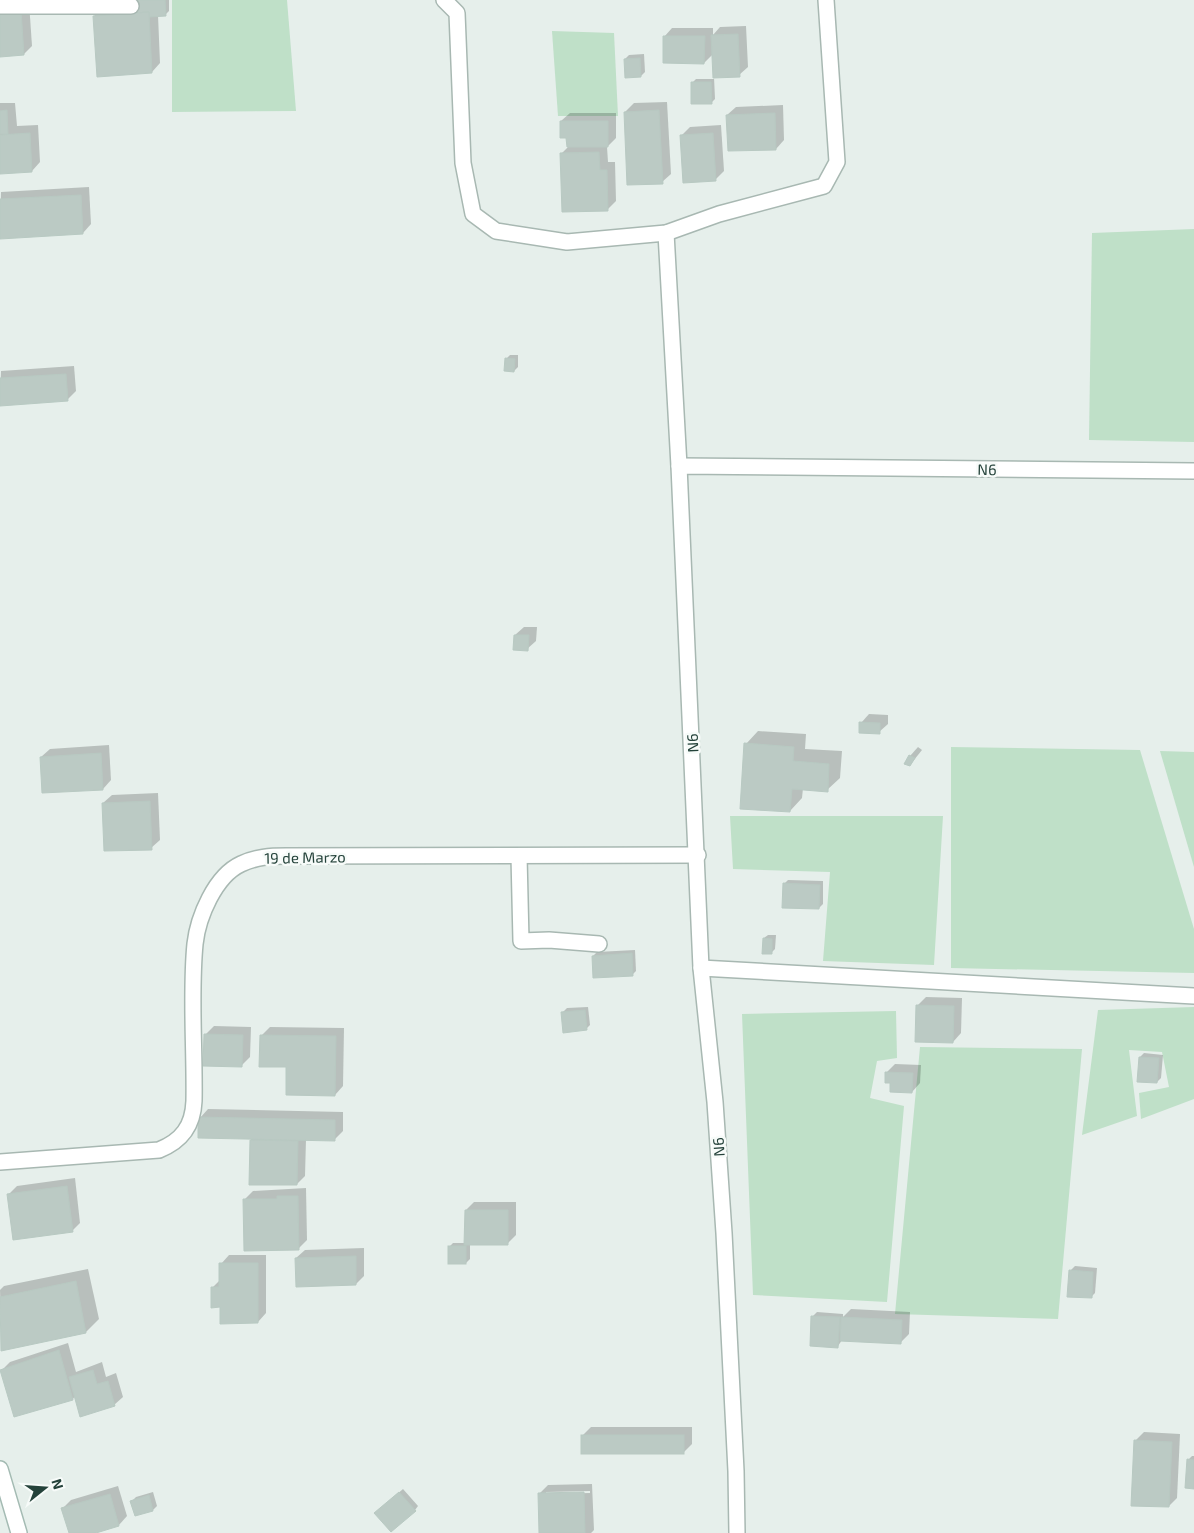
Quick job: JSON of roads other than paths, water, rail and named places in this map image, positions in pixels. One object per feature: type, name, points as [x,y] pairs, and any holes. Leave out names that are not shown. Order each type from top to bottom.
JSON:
[{"type":"street","points":[[444,0],[457,13],[463,163],[473,214],[496,231],[567,242],[666,233],[719,214],[824,186],[837,162],[826,0]]},
{"type":"street","points":[[0,6],[131,6]]},
{"type":"street","points":[[666,233],[679,466]]},
{"type":"street","name":"N6","points":[[737,1533],[736,1472],[724,1233],[715,1102],[701,968],[698,855],[679,466],[1194,471]]},
{"type":"street","name":"19 de Marzo","points":[[0,1162],[158,1150],[174,1144],[189,1126],[194,1114],[195,942],[209,898],[222,879],[240,864],[262,856],[698,855]]},
{"type":"street","points":[[519,856],[521,941],[549,940],[599,944]]},
{"type":"street","points":[[701,968],[1194,996]]},
{"type":"street","points":[[0,1469],[19,1533]]}]
